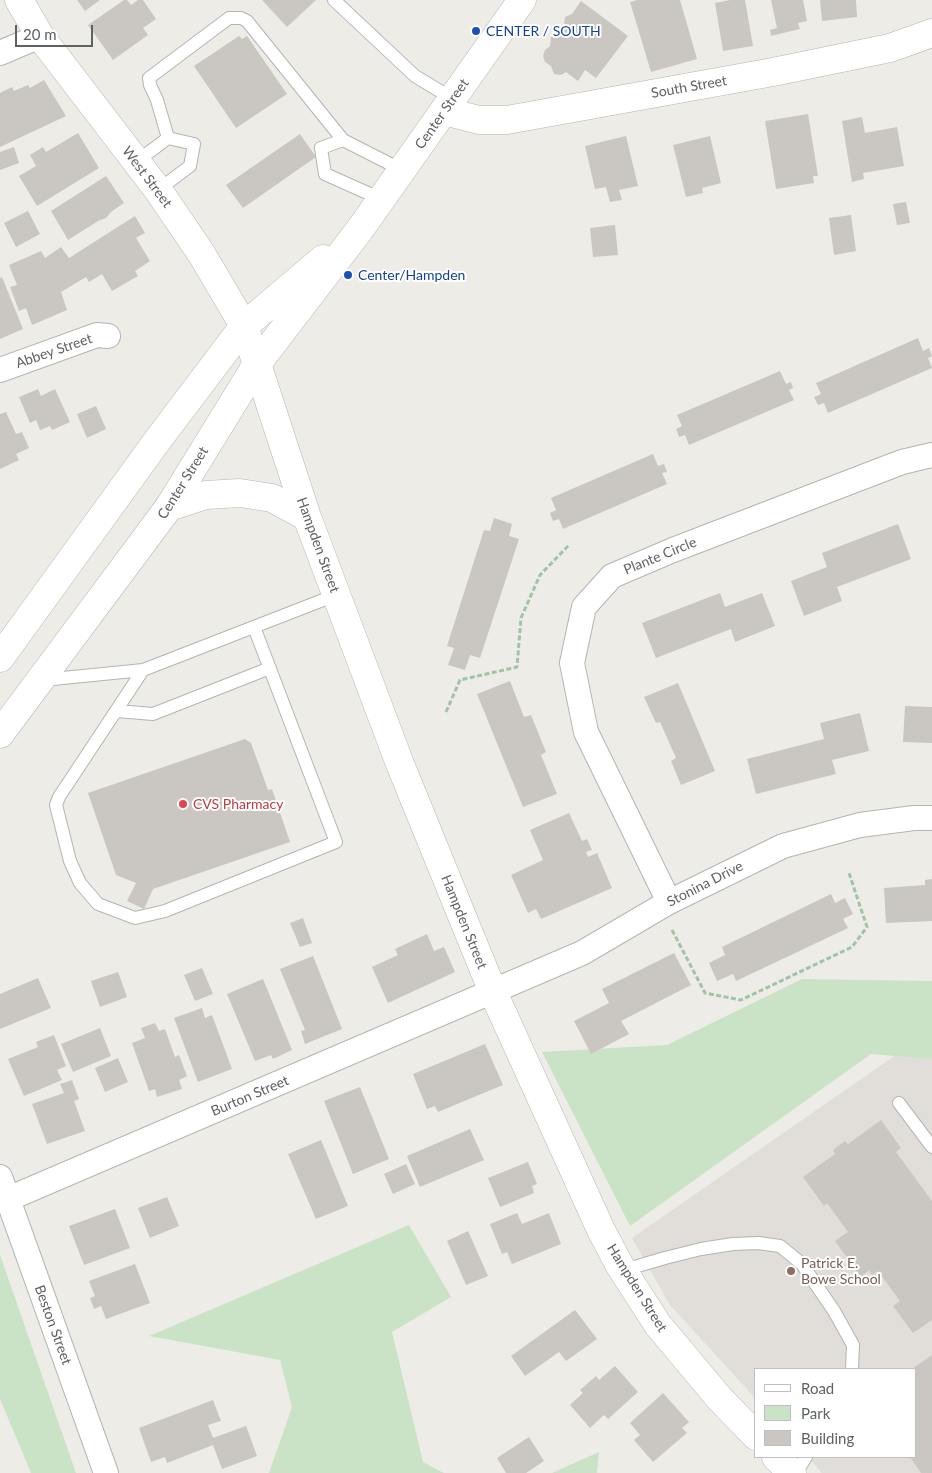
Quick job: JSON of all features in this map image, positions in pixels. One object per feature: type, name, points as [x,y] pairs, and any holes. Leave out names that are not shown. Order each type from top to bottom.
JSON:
[{"type":"main road","name":"West Street","points":[[19,0],[40,36],[158,190],[201,253],[244,326],[257,364]]},
{"type":"main road","name":"Center Street","points":[[0,734],[169,508],[257,364],[361,228],[522,0]]},
{"type":"main road","name":"South Street","points":[[448,105],[479,120],[507,120],[773,72],[890,48],[932,32]]},
{"type":"main road","name":"Center Street","points":[[0,658],[157,441],[244,326],[361,228]]},
{"type":"main road","name":"Hampden Street","points":[[257,364],[307,517],[400,764],[492,992],[601,1230],[620,1266],[658,1325],[720,1399],[754,1434]]},
{"type":"main road","points":[[169,508],[206,495],[240,493],[272,498],[307,517]]},
{"type":"main road","points":[[777,1458],[792,1473]]},
{"type":"street","points":[[0,53],[40,36]]},
{"type":"street","name":"Abbey Street","points":[[0,370],[97,335],[108,336]]},
{"type":"street","name":"Plante Circle","points":[[664,905],[586,732],[572,664],[584,607],[612,576],[682,546],[902,462],[932,456]]},
{"type":"street","name":"Stonina Drive","points":[[492,992],[582,953],[664,905],[783,846],[860,825],[914,818],[932,818]]},
{"type":"street","name":"Burton Street","points":[[8,1199],[492,992]]},
{"type":"street","name":"Beston Street","points":[[0,1177],[106,1473]]},
{"type":"lane","points":[[334,0],[448,105]]},
{"type":"lane","points":[[168,138],[149,78],[229,18],[241,18],[247,21],[342,140],[402,170]]},
{"type":"lane","points":[[136,162],[168,138],[194,144],[190,166],[158,190]]},
{"type":"lane","points":[[342,140],[321,148],[326,174],[381,199]]},
{"type":"lane","points":[[40,680],[143,670],[336,595]]},
{"type":"lane","points":[[143,670],[59,797],[56,805],[70,861],[80,883],[98,904],[134,918],[165,911],[336,842],[254,627]]},
{"type":"lane","points":[[117,711],[153,714],[270,668]]},
{"type":"lane","points":[[899,1103],[932,1147]]},
{"type":"lane","points":[[624,1270],[709,1248],[758,1243],[780,1246],[802,1264],[834,1311],[853,1345],[852,1368]]},
{"type":"lane","points":[[796,1473],[805,1458]]},
{"type":"path","points":[[446,712],[460,680],[517,667],[521,618],[540,575],[569,545]]},
{"type":"path","points":[[664,905],[705,993],[741,1000],[852,947],[867,927],[849,873]]},
{"type":"shaded area","name":"Patrick E. Bowe School","points":[[932,1032],[932,1473],[822,1473],[809,1458],[917,1458],[917,1368],[754,1368],[754,1397],[670,1305],[632,1238],[926,1034]]},
{"type":"green space","points":[[802,979],[932,981],[932,1059],[871,1054],[630,1226],[542,1052],[667,1045]]},
{"type":"green space","points":[[409,1225],[451,1297],[392,1332],[423,1462],[444,1473],[269,1473],[292,1407],[280,1360],[149,1336]]},
{"type":"green space","points":[[0,1255],[76,1473],[31,1473],[0,1399]]},
{"type":"green space","points":[[599,1452],[597,1473],[552,1473]]},
{"type":"building","points":[[77,0],[100,0],[85,11]]},
{"type":"building","points":[[124,0],[127,0],[131,5],[138,0],[143,0],[156,19],[143,28],[148,35],[113,60],[88,25]]},
{"type":"building","points":[[262,0],[316,0],[287,27]]},
{"type":"building","points":[[637,0],[680,0],[697,59],[651,72],[630,2]]},
{"type":"building","points":[[745,0],[753,46],[723,51],[715,3]]},
{"type":"building","points":[[771,0],[803,0],[807,21],[798,23],[800,29],[771,36],[770,30],[777,28]]},
{"type":"building","points":[[820,0],[856,0],[857,17],[822,21]]},
{"type":"building","points":[[581,1],[628,36],[596,78],[585,70],[578,81],[566,72],[561,75],[554,74],[551,66],[545,62],[543,56],[545,50],[550,46],[551,37],[558,33],[564,25],[565,17],[572,14]]},
{"type":"building","points":[[239,36],[242,39],[247,36],[287,94],[236,128],[194,66]]},
{"type":"building","points":[[44,80],[66,116],[0,147],[0,93],[12,87],[14,91],[28,85],[30,88]]},
{"type":"building","points":[[808,114],[818,176],[813,176],[814,183],[776,189],[765,121]]},
{"type":"building","points":[[862,117],[865,133],[897,127],[904,166],[863,173],[864,179],[852,182],[842,121]]},
{"type":"building","points":[[78,133],[99,168],[37,206],[19,176],[36,166],[30,155],[43,147],[46,152]]},
{"type":"building","points":[[300,134],[316,157],[243,208],[226,185]]},
{"type":"building","points":[[626,136],[638,186],[619,190],[622,200],[610,202],[606,187],[595,189],[585,146]]},
{"type":"building","points":[[710,136],[721,183],[702,188],[703,193],[686,197],[673,145]]},
{"type":"building","points":[[14,147],[19,163],[0,170],[0,152]]},
{"type":"building","points":[[106,176],[124,203],[112,211],[106,218],[68,240],[51,211]]},
{"type":"building","points":[[906,202],[910,223],[897,225],[893,204]]},
{"type":"building","points":[[28,211],[40,234],[16,247],[4,223]]},
{"type":"building","points":[[851,215],[856,251],[834,255],[829,218]]},
{"type":"building","points":[[135,216],[145,233],[136,238],[150,261],[135,271],[138,276],[112,291],[102,274],[89,282],[86,277],[61,292],[67,310],[32,325],[26,308],[19,311],[10,287],[17,285],[9,265],[41,251],[45,258],[61,247],[69,258]]},
{"type":"building","points":[[615,225],[618,255],[593,257],[590,228]]},
{"type":"building","points":[[2,277],[23,329],[0,339],[0,278]]},
{"type":"building","points":[[918,338],[923,351],[929,348],[932,356],[928,358],[932,368],[828,413],[824,403],[818,405],[814,397],[821,394],[816,383]]},
{"type":"building","points":[[780,371],[786,384],[791,382],[793,388],[789,390],[794,400],[689,445],[685,435],[679,437],[676,429],[682,426],[677,415]]},
{"type":"building","points":[[38,389],[41,396],[55,389],[70,422],[52,430],[50,426],[40,430],[36,420],[30,423],[19,397]]},
{"type":"building","points":[[96,406],[106,429],[87,438],[77,414]]},
{"type":"building","points":[[6,412],[16,434],[22,432],[29,448],[16,454],[19,460],[0,469],[0,414]]},
{"type":"building","points":[[653,454],[658,466],[664,464],[667,472],[662,473],[667,484],[563,529],[559,519],[553,521],[550,513],[556,510],[551,498]]},
{"type":"building","points":[[494,518],[512,524],[509,536],[519,539],[480,658],[470,655],[465,670],[448,665],[454,648],[447,646],[484,530],[490,531]]},
{"type":"building","points":[[898,524],[911,559],[837,587],[842,601],[804,616],[791,581],[827,567],[822,553]]},
{"type":"building","points":[[720,593],[725,607],[762,593],[775,626],[735,642],[731,629],[656,658],[642,623]]},
{"type":"building","points":[[510,681],[524,717],[531,715],[546,752],[541,755],[557,794],[523,807],[477,694]]},
{"type":"building","points":[[678,683],[715,771],[681,785],[671,761],[676,758],[660,722],[656,723],[644,697]]},
{"type":"building","points":[[905,706],[932,707],[932,743],[903,742]]},
{"type":"building","points":[[860,713],[869,751],[832,760],[836,774],[756,794],[747,759],[824,739],[820,723]]},
{"type":"building","points":[[245,739],[251,743],[268,790],[272,789],[290,842],[153,889],[144,909],[127,901],[136,883],[116,875],[88,793]]},
{"type":"building","points":[[569,813],[582,841],[587,839],[592,850],[586,852],[588,857],[597,853],[612,888],[541,919],[536,909],[528,913],[511,875],[543,860],[530,830]]},
{"type":"building","points":[[932,879],[932,921],[886,923],[884,888],[925,885],[925,880]]},
{"type":"building","points":[[831,894],[835,903],[845,898],[853,914],[843,919],[848,928],[736,981],[733,974],[717,981],[709,963],[725,955],[722,947]]},
{"type":"building","points":[[303,918],[312,943],[300,947],[290,923]]},
{"type":"building","points":[[427,934],[434,951],[444,947],[455,972],[388,1003],[372,967],[398,955],[395,949]]},
{"type":"building","points":[[674,953],[691,985],[621,1021],[629,1034],[591,1054],[574,1021],[609,1003],[602,989]]},
{"type":"building","points":[[313,956],[342,1029],[305,1044],[301,1031],[305,1030],[280,969]]},
{"type":"building","points":[[202,968],[213,994],[195,1001],[184,975]]},
{"type":"building","points":[[118,972],[127,997],[100,1007],[91,981]]},
{"type":"building","points":[[38,978],[51,1008],[0,1029],[0,994]]},
{"type":"building","points":[[263,979],[292,1050],[273,1059],[271,1055],[255,1061],[227,994]]},
{"type":"building","points":[[202,1008],[205,1018],[212,1015],[232,1069],[198,1082],[174,1018]]},
{"type":"building","points":[[155,1023],[159,1031],[165,1029],[175,1057],[179,1055],[187,1076],[179,1080],[182,1089],[157,1097],[155,1089],[149,1091],[132,1043],[145,1038],[141,1028]]},
{"type":"building","points":[[100,1028],[111,1056],[73,1072],[61,1044]]},
{"type":"building","points":[[54,1035],[66,1066],[57,1070],[62,1080],[24,1096],[8,1059],[38,1047],[36,1042]]},
{"type":"building","points":[[485,1044],[503,1085],[438,1112],[435,1106],[427,1109],[413,1074]]},
{"type":"building","points":[[118,1058],[128,1082],[105,1092],[95,1068]]},
{"type":"building","points":[[72,1080],[79,1099],[74,1101],[85,1131],[47,1144],[32,1104],[64,1093],[60,1084]]},
{"type":"building","points":[[360,1087],[389,1159],[353,1174],[324,1101]]},
{"type":"building","points":[[881,1120],[901,1148],[896,1152],[932,1201],[932,1320],[913,1333],[893,1306],[900,1301],[878,1271],[872,1275],[869,1270],[861,1277],[835,1241],[848,1232],[827,1203],[824,1206],[803,1177],[835,1154],[833,1150],[845,1141],[848,1144]]},
{"type":"building","points":[[470,1129],[484,1160],[420,1187],[407,1156]]},
{"type":"building","points":[[321,1140],[348,1206],[316,1219],[288,1154]]},
{"type":"building","points":[[528,1162],[537,1184],[532,1186],[534,1193],[500,1207],[488,1178]]},
{"type":"building","points":[[406,1164],[415,1184],[393,1194],[384,1174]]},
{"type":"building","points":[[167,1197],[179,1226],[150,1238],[138,1208]]},
{"type":"building","points":[[115,1209],[130,1248],[84,1265],[69,1226]]},
{"type":"building","points":[[517,1213],[522,1224],[549,1213],[561,1244],[512,1264],[507,1252],[502,1254],[490,1224]]},
{"type":"building","points":[[468,1231],[488,1276],[466,1285],[447,1241]]},
{"type":"building","points":[[135,1264],[150,1303],[106,1319],[101,1306],[94,1309],[90,1298],[95,1296],[89,1281]]},
{"type":"building","points":[[575,1310],[597,1339],[566,1361],[559,1352],[525,1376],[511,1356]]},
{"type":"building","points":[[932,1355],[932,1473],[921,1473],[911,1458],[917,1458],[917,1368],[913,1368]]},
{"type":"building","points":[[615,1366],[638,1392],[608,1419],[604,1415],[590,1428],[570,1405],[583,1393],[580,1390],[596,1376],[599,1380]]},
{"type":"building","points":[[663,1393],[689,1422],[682,1428],[687,1433],[653,1462],[634,1440],[640,1435],[630,1423]]},
{"type":"building","points":[[213,1400],[221,1421],[208,1425],[213,1438],[246,1426],[257,1456],[222,1469],[213,1445],[167,1463],[165,1457],[151,1462],[139,1428]]},
{"type":"building","points":[[529,1437],[544,1461],[526,1473],[506,1473],[497,1458]]},
{"type":"place","name":"CENTER / SOUTH","points":[[476,31]]},
{"type":"place","name":"Center/Hampden","points":[[348,275]]},
{"type":"place","name":"CVS Pharmacy","points":[[183,804]]},
{"type":"place","name":"Patrick E. Bowe School","points":[[791,1271]]}]
